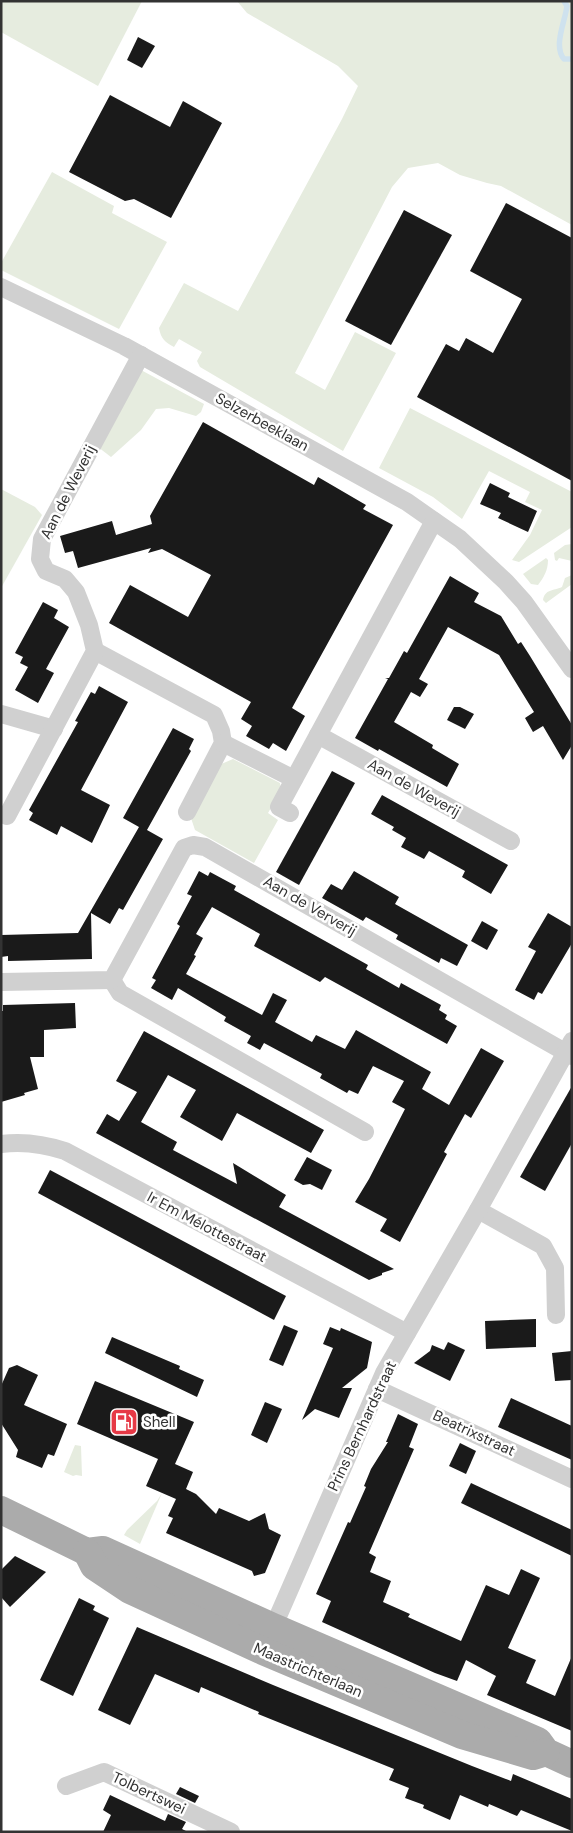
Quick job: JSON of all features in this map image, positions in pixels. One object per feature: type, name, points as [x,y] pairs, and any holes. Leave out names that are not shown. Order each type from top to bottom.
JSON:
[{"type":"main road","name":"Maastrichterlaan","points":[[1,1510],[88,1552],[94,1566],[130,1590],[268,1639],[462,1735],[532,1756],[546,1752],[572,1764]]},
{"type":"street","name":"Selzerbeeklaan","points":[[1,286],[141,355],[407,502],[460,540],[506,582],[524,602],[572,669]]},
{"type":"street","name":"Aan de Weverij","points":[[95,651],[89,625],[76,592],[65,579],[46,571],[40,559],[42,540],[141,355]]},
{"type":"street","points":[[290,813],[280,807],[434,521]]},
{"type":"street","points":[[6,816],[95,651],[214,715],[223,743],[187,812]]},
{"type":"street","points":[[1,714],[54,729]]},
{"type":"street","name":"Aan de Weverij","points":[[318,735],[511,841]]},
{"type":"street","points":[[223,743],[294,779]]},
{"type":"street","name":"Aan de Ververij","points":[[112,980],[184,848],[193,845],[206,847],[570,1050]]},
{"type":"street","points":[[1,982],[112,980],[120,993],[365,1132]]},
{"type":"street","name":"Prins Bernhardstraat","points":[[268,1639],[384,1373],[570,1050]]},
{"type":"street","name":"Ir Em Mélottestraat","points":[[1,1144],[16,1142],[45,1144],[65,1151],[407,1333]]},
{"type":"street","points":[[478,1210],[543,1246],[554,1268],[556,1315]]},
{"type":"street","name":"Beatrixstraat","points":[[377,1388],[572,1479]]},
{"type":"street","name":"Tolbertswei","points":[[66,1786],[104,1772],[230,1832]]},
{"type":"shaded area","points":[[1,1],[142,1],[98,86],[1,32]]},
{"type":"shaded area","points":[[237,1],[572,1],[572,225],[501,186],[460,175],[438,163],[408,168],[392,187],[295,373],[325,390],[355,332],[396,353],[343,451],[200,367],[197,361],[202,352],[179,339],[174,347],[164,340],[159,328],[184,283],[238,311],[358,86],[338,66],[247,13]]},
{"type":"shaded area","points":[[52,172],[114,206],[112,213],[167,242],[119,329],[1,270],[1,263]]},
{"type":"shaded area","points":[[141,370],[204,404],[201,412],[196,416],[169,408],[156,409],[141,430],[111,457],[98,447]]},
{"type":"shaded area","points":[[410,408],[572,492],[572,527],[519,562],[512,560],[530,535],[542,510],[525,502],[530,492],[489,471],[462,519],[433,497],[379,468]]},
{"type":"shaded area","points":[[1,489],[35,507],[42,515],[1,588]]},
{"type":"shaded area","points":[[572,544],[572,561],[559,558],[557,561],[555,560],[554,553],[565,545]]},
{"type":"shaded area","points":[[546,558],[548,564],[544,576],[538,585],[531,584],[523,574]]},
{"type":"shaded area","points":[[572,575],[572,584],[546,603],[543,600],[548,592],[562,587],[565,578]]},
{"type":"shaded area","points":[[233,759],[280,783],[281,790],[268,813],[278,820],[254,863],[195,830],[191,818],[219,765]]},
{"type":"shaded area","points":[[75,1445],[81,1446],[82,1476],[73,1476],[64,1472]]},
{"type":"shaded area","points":[[162,1493],[140,1544],[124,1535],[157,1501]]},
{"type":"building","points":[[138,37],[155,46],[142,68],[127,60]]},
{"type":"building","points":[[110,95],[170,127],[183,101],[222,123],[171,218],[134,199],[125,201],[69,172]]},
{"type":"building","points":[[506,203],[572,238],[572,481],[417,397],[446,344],[459,351],[466,338],[493,353],[522,299],[470,271]]},
{"type":"building","points":[[404,210],[452,235],[391,345],[345,321]]},
{"type":"building","points":[[203,422],[314,485],[318,477],[366,505],[363,509],[393,525],[292,708],[305,716],[286,751],[273,743],[269,749],[246,736],[252,726],[241,719],[251,702],[109,623],[130,585],[188,617],[211,575],[162,549],[148,553],[151,548],[78,568],[73,551],[65,553],[60,536],[112,521],[116,535],[152,524],[150,516]]},
{"type":"building","points":[[490,483],[510,493],[508,497],[537,511],[528,532],[498,518],[501,513],[480,504]]},
{"type":"building","points":[[450,576],[479,593],[474,602],[501,616],[518,644],[521,642],[530,656],[572,725],[572,745],[563,760],[543,726],[533,732],[525,718],[534,712],[499,655],[448,627],[419,679],[428,684],[420,697],[411,692],[394,722],[433,745],[432,748],[459,764],[447,787],[379,749],[378,751],[355,738],[388,679],[385,678],[389,678],[404,651],[407,653]]},
{"type":"building","points":[[43,602],[58,610],[54,618],[69,627],[46,669],[54,673],[38,703],[15,690],[28,667],[20,663],[23,657],[15,653]]},
{"type":"building","points":[[99,686],[128,702],[81,790],[110,805],[92,843],[61,826],[57,835],[29,820],[33,813],[29,810],[78,722],[75,721],[91,692],[95,694]]},
{"type":"building","points":[[454,707],[460,707],[474,714],[465,729],[447,720]]},
{"type":"building","points":[[173,728],[194,739],[189,749],[191,751],[147,830],[163,839],[123,910],[119,908],[110,924],[91,913],[92,959],[8,961],[8,956],[1,957],[1,935],[78,933],[139,827],[123,818]]},
{"type":"building","points":[[332,771],[355,783],[299,885],[276,872]]},
{"type":"building","points":[[382,795],[508,865],[491,894],[462,877],[465,871],[429,851],[424,859],[401,847],[406,838],[392,830],[394,827],[371,814]]},
{"type":"building","points":[[199,871],[208,876],[210,872],[236,886],[234,890],[368,965],[366,969],[399,988],[401,983],[441,1005],[439,1010],[447,1015],[445,1019],[457,1026],[447,1044],[325,977],[320,982],[254,946],[260,934],[212,907],[196,934],[203,938],[186,974],[262,1015],[273,993],[287,1000],[275,1022],[312,1042],[316,1035],[345,1049],[356,1030],[431,1072],[422,1089],[449,1105],[481,1048],[504,1061],[471,1118],[465,1114],[444,1152],[447,1154],[400,1242],[380,1231],[387,1219],[355,1202],[405,1109],[392,1102],[404,1081],[373,1066],[358,1094],[349,1090],[347,1093],[320,1078],[322,1074],[264,1043],[260,1050],[247,1043],[251,1036],[224,1021],[226,1017],[178,988],[172,1000],[151,988],[156,980],[152,978],[180,926],[177,924],[192,896],[187,894]]},
{"type":"building","points":[[354,871],[399,897],[395,904],[468,945],[457,966],[441,958],[439,963],[396,939],[398,935],[366,917],[363,921],[322,898],[331,884],[342,890]]},
{"type":"building","points":[[548,913],[572,927],[572,943],[542,994],[538,992],[534,1000],[515,990],[536,951],[528,947]]},
{"type":"building","points":[[482,921],[498,930],[487,950],[471,941]]},
{"type":"building","points":[[75,1003],[76,1028],[44,1030],[44,1057],[30,1057],[38,1089],[1,1102],[1,1011],[3,1011],[3,1005]]},
{"type":"building","points":[[144,1031],[324,1130],[311,1153],[237,1113],[222,1141],[180,1117],[196,1090],[168,1075],[141,1122],[177,1142],[173,1150],[237,1184],[233,1163],[286,1195],[279,1207],[394,1269],[369,1280],[96,1133],[107,1114],[119,1121],[137,1092],[116,1081]]},
{"type":"building","points":[[572,1086],[572,1143],[545,1191],[520,1177]]},
{"type":"building","points":[[307,1157],[332,1170],[322,1190],[310,1184],[303,1185],[294,1180]]},
{"type":"building","points":[[50,1170],[286,1296],[274,1320],[38,1193]]},
{"type":"building","points":[[536,1319],[536,1347],[486,1349],[485,1321]]},
{"type":"building","points":[[284,1325],[298,1331],[283,1366],[269,1360]]},
{"type":"building","points":[[330,1327],[340,1331],[341,1328],[372,1342],[367,1368],[342,1388],[352,1388],[339,1418],[315,1409],[302,1420],[333,1348],[323,1344]]},
{"type":"building","points":[[112,1337],[180,1366],[179,1369],[204,1380],[197,1397],[105,1353]]},
{"type":"building","points":[[448,1342],[465,1350],[450,1381],[414,1363],[430,1351],[432,1345],[444,1350]]},
{"type":"building","points":[[572,1351],[572,1380],[555,1381],[552,1353]]},
{"type":"building","points":[[17,1365],[38,1375],[24,1405],[67,1424],[54,1456],[48,1454],[42,1468],[16,1457],[18,1450],[1,1423],[1,1386],[9,1368]]},
{"type":"building","points":[[95,1381],[194,1422],[175,1464],[193,1472],[186,1489],[196,1494],[216,1514],[219,1508],[249,1521],[265,1513],[269,1529],[281,1535],[265,1573],[254,1576],[252,1571],[166,1533],[173,1518],[168,1516],[176,1499],[146,1486],[158,1459],[77,1424]]},
{"type":"building","points":[[511,1398],[572,1426],[572,1460],[498,1427]]},
{"type":"building","points":[[265,1402],[282,1409],[267,1443],[251,1435]]},
{"type":"building","points":[[398,1414],[418,1424],[409,1447],[414,1449],[369,1553],[376,1557],[370,1572],[391,1581],[383,1602],[410,1614],[408,1617],[461,1641],[486,1585],[509,1595],[521,1569],[540,1578],[508,1648],[536,1660],[526,1683],[555,1696],[572,1656],[572,1731],[487,1695],[496,1676],[466,1660],[457,1681],[322,1622],[331,1601],[316,1594],[366,1487],[364,1486],[371,1469],[388,1442],[386,1442]]},
{"type":"building","points":[[460,1443],[476,1451],[466,1474],[449,1466]]},
{"type":"building","points":[[471,1483],[572,1530],[572,1556],[461,1503]]},
{"type":"building","points":[[15,1556],[46,1572],[10,1607],[1,1597],[1,1570]]},
{"type":"building","points":[[79,1598],[95,1606],[93,1610],[109,1618],[73,1696],[40,1680]]},
{"type":"building","points":[[137,1627],[472,1766],[511,1781],[513,1774],[572,1799],[572,1831],[521,1810],[517,1816],[489,1804],[488,1807],[460,1795],[450,1820],[423,1808],[424,1805],[405,1798],[409,1788],[389,1780],[394,1769],[258,1714],[259,1712],[201,1687],[199,1693],[155,1674],[130,1725],[98,1710]]},
{"type":"building","points":[[180,1787],[199,1796],[195,1803],[176,1794]]},
{"type":"building","points":[[110,1795],[165,1821],[168,1814],[186,1822],[182,1829],[188,1832],[103,1832],[111,1815],[103,1810]]},
{"type":"waterway","points":[[564,1],[567,6],[560,47],[564,59],[572,59]]},
{"type":"place","name":"Shell","points":[[124,1422]]}]
